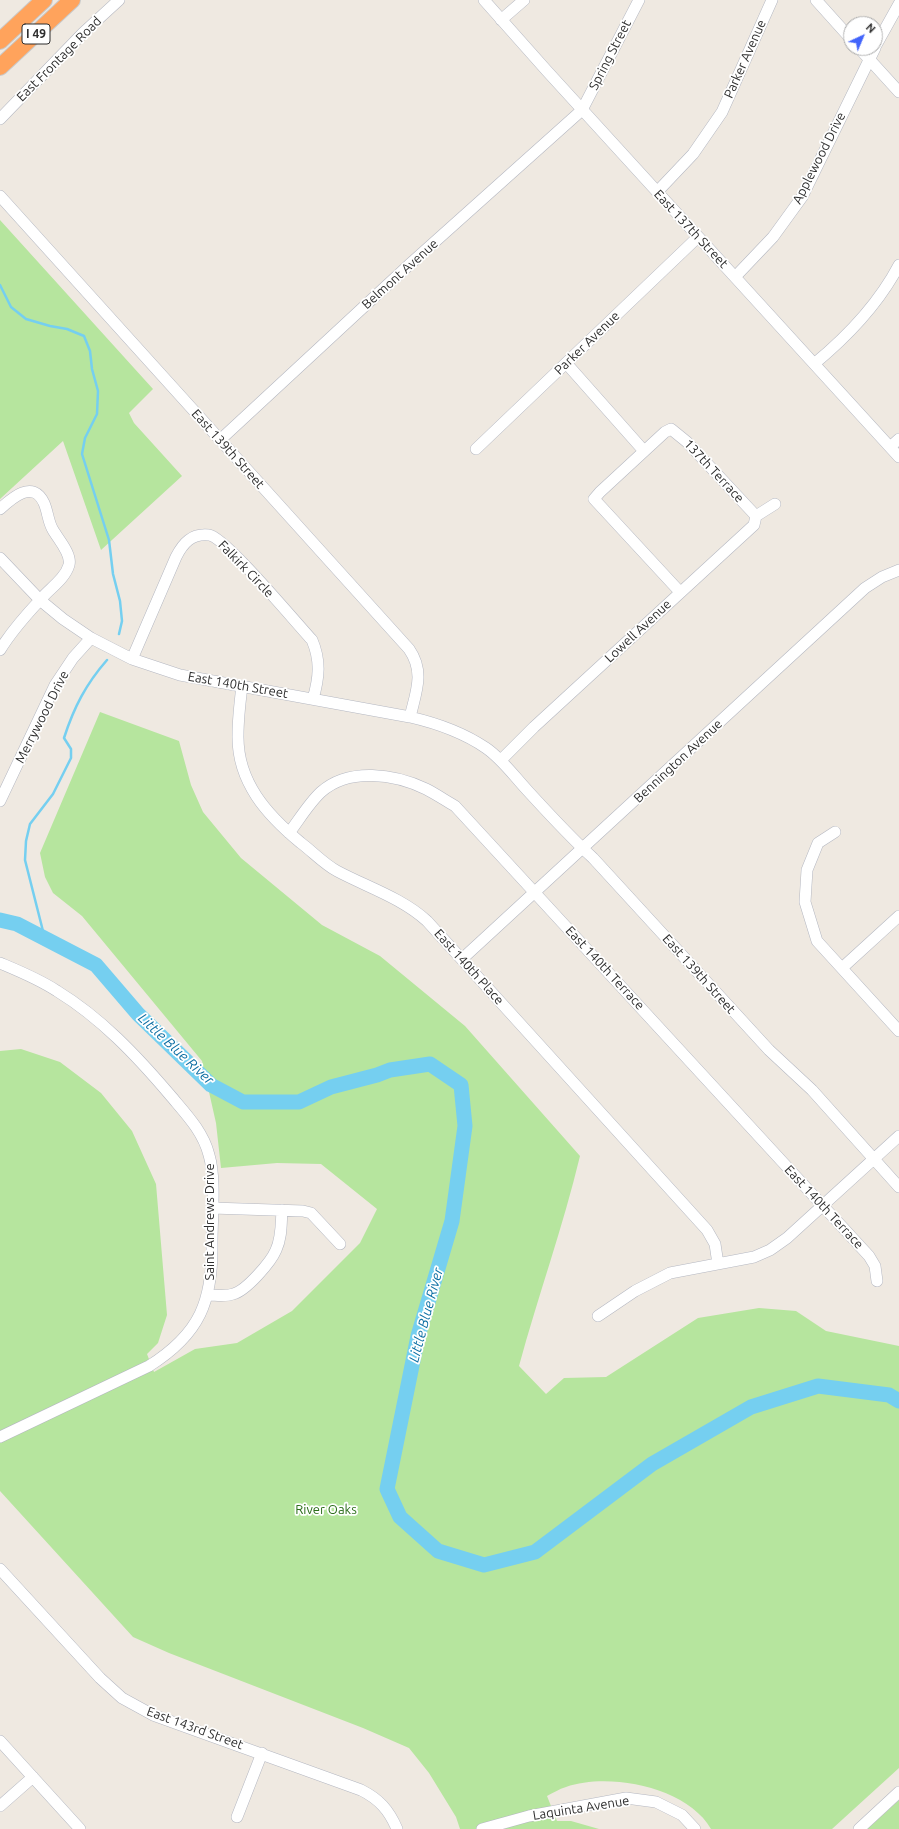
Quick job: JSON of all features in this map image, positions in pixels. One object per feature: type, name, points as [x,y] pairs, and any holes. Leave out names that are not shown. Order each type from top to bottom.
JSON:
[{"type":"highway","name":"I 49","points":[[0,42],[44,0]]},
{"type":"highway","name":"I 49","points":[[0,67],[72,0]]},
{"type":"street","name":"East Frontage Road","points":[[0,119],[83,33],[119,0]]},
{"type":"street","name":"East 137th Street","points":[[484,0],[582,110],[899,457]]},
{"type":"street","points":[[502,20],[524,0]]},
{"type":"street","name":"Spring Street","points":[[582,110],[639,0]]},
{"type":"street","name":"Parker Avenue","points":[[657,192],[693,154],[722,112],[772,0]]},
{"type":"street","points":[[816,0],[843,30]]},
{"type":"street","name":"Applewood Drive","points":[[883,33],[899,4]]},
{"type":"street","points":[[866,56],[899,92]]},
{"type":"street","name":"Applewood Drive","points":[[735,277],[773,237],[802,197],[871,56]]},
{"type":"street","name":"Belmont Avenue","points":[[220,440],[410,264],[582,110]]},
{"type":"street","name":"East 139th Street","points":[[0,196],[416,659],[418,679],[410,716]]},
{"type":"street","name":"Parker Avenue","points":[[476,449],[698,237]]},
{"type":"street","points":[[814,364],[857,326],[876,302],[899,265]]},
{"type":"street","points":[[566,363],[644,451],[594,499],[680,592]]},
{"type":"street","name":"137th Terrace","points":[[644,451],[665,432],[671,429],[687,442],[756,516]]},
{"type":"street","points":[[890,447],[899,439]]},
{"type":"street","points":[[0,509],[17,493],[28,492],[35,494],[44,504],[51,528],[67,553],[70,563],[66,573],[40,600],[0,650]]},
{"type":"street","name":"Lowell Avenue","points":[[501,760],[534,727],[754,525],[756,516],[775,504]]},
{"type":"street","name":"Falkirk Circle","points":[[132,659],[183,544],[191,538],[200,535],[211,535],[228,547],[312,640],[317,651],[319,663],[318,678],[313,699]]},
{"type":"street","name":"East 140th Street","points":[[1,559],[40,600],[63,619],[91,638],[132,659],[180,675],[410,716],[429,721],[466,737],[486,748],[501,760]]},
{"type":"street","name":"Bennington Avenue","points":[[462,960],[865,588],[882,577],[899,570]]},
{"type":"street","name":"Merrywood Drive","points":[[0,801],[55,685],[73,658],[91,638]]},
{"type":"street","name":"East 140th Place","points":[[242,686],[238,735],[244,770],[250,787],[262,806],[274,820],[335,870],[418,912],[707,1230],[715,1244],[718,1264]]},
{"type":"street","name":"East 139th Street","points":[[501,760],[569,836],[583,848],[768,1050],[812,1090],[899,1187]]},
{"type":"street","name":"East 140th Terrace","points":[[289,833],[321,792],[336,782],[350,777],[367,776],[402,780],[426,789],[456,806],[869,1256],[875,1266],[877,1281]]},
{"type":"street","points":[[835,832],[818,843],[807,870],[805,902],[817,941],[899,1032]]},
{"type":"street","points":[[842,968],[899,916]]},
{"type":"street","name":"Saint Andrews Drive","points":[[0,963],[31,976],[57,991],[106,1027],[140,1060],[199,1131],[210,1155],[212,1177],[212,1248],[208,1294],[194,1326],[168,1355],[149,1366],[0,1437]]},
{"type":"street","points":[[598,1316],[635,1291],[670,1273],[754,1257],[770,1250],[787,1238],[899,1136]]},
{"type":"street","points":[[212,1208],[303,1210],[311,1213],[340,1244]]},
{"type":"street","points":[[208,1294],[225,1296],[235,1294],[252,1281],[268,1264],[276,1250],[280,1238],[282,1210]]},
{"type":"street","name":"East 143rd Street","points":[[0,1569],[100,1678],[122,1698],[153,1715],[262,1753],[367,1793],[384,1805],[392,1816],[398,1829]]},
{"type":"street","points":[[0,1741],[80,1829]]},
{"type":"street","points":[[237,1817],[262,1753]]},
{"type":"street","points":[[0,1806],[33,1777]]},
{"type":"street","points":[[859,1829],[899,1792]]},
{"type":"street","name":"Laquinta Avenue","points":[[482,1829],[529,1816],[626,1798],[656,1802],[682,1815],[695,1829]]},
{"type":"green space","points":[[0,220],[153,389],[129,413],[134,423],[182,476],[101,550],[63,441],[0,499]]},
{"type":"green space","name":"River Oaks","points":[[100,712],[179,741],[191,785],[203,812],[241,858],[322,925],[380,956],[465,1026],[580,1156],[566,1209],[519,1366],[546,1394],[564,1378],[606,1377],[698,1318],[759,1308],[796,1311],[826,1331],[899,1346],[899,1768],[832,1829],[711,1829],[700,1815],[684,1803],[666,1793],[646,1787],[603,1781],[566,1787],[547,1796],[557,1821],[571,1821],[599,1829],[460,1829],[456,1817],[429,1773],[409,1748],[363,1728],[169,1653],[133,1637],[0,1491],[0,1051],[21,1049],[60,1062],[101,1093],[132,1131],[156,1184],[167,1315],[158,1343],[147,1354],[154,1372],[195,1349],[237,1343],[292,1311],[360,1243],[377,1209],[321,1164],[277,1163],[221,1168],[216,1123],[202,1061],[82,916],[53,893],[45,877],[40,853]]},
{"type":"green space","points":[[899,1800],[899,1829],[867,1829]]},
{"type":"waterway","points":[[0,285],[11,307],[26,319],[67,329],[84,336],[90,351],[92,369],[98,391],[97,414],[85,438],[82,454],[109,540],[113,574],[120,601],[122,621],[119,634]]},
{"type":"waterway","points":[[45,939],[25,860],[26,841],[30,824],[53,794],[71,758],[71,749],[64,738],[76,706],[93,678],[107,660]]},
{"type":"waterway","name":"Little Blue River","points":[[0,920],[17,924],[96,965],[138,1014],[211,1085],[243,1102],[299,1102],[331,1087],[377,1075],[390,1070],[430,1064],[461,1085],[465,1126],[452,1221],[418,1336],[387,1489],[400,1517],[438,1551],[484,1565],[535,1552],[652,1464],[751,1407],[818,1386],[889,1395],[899,1401]]}]
